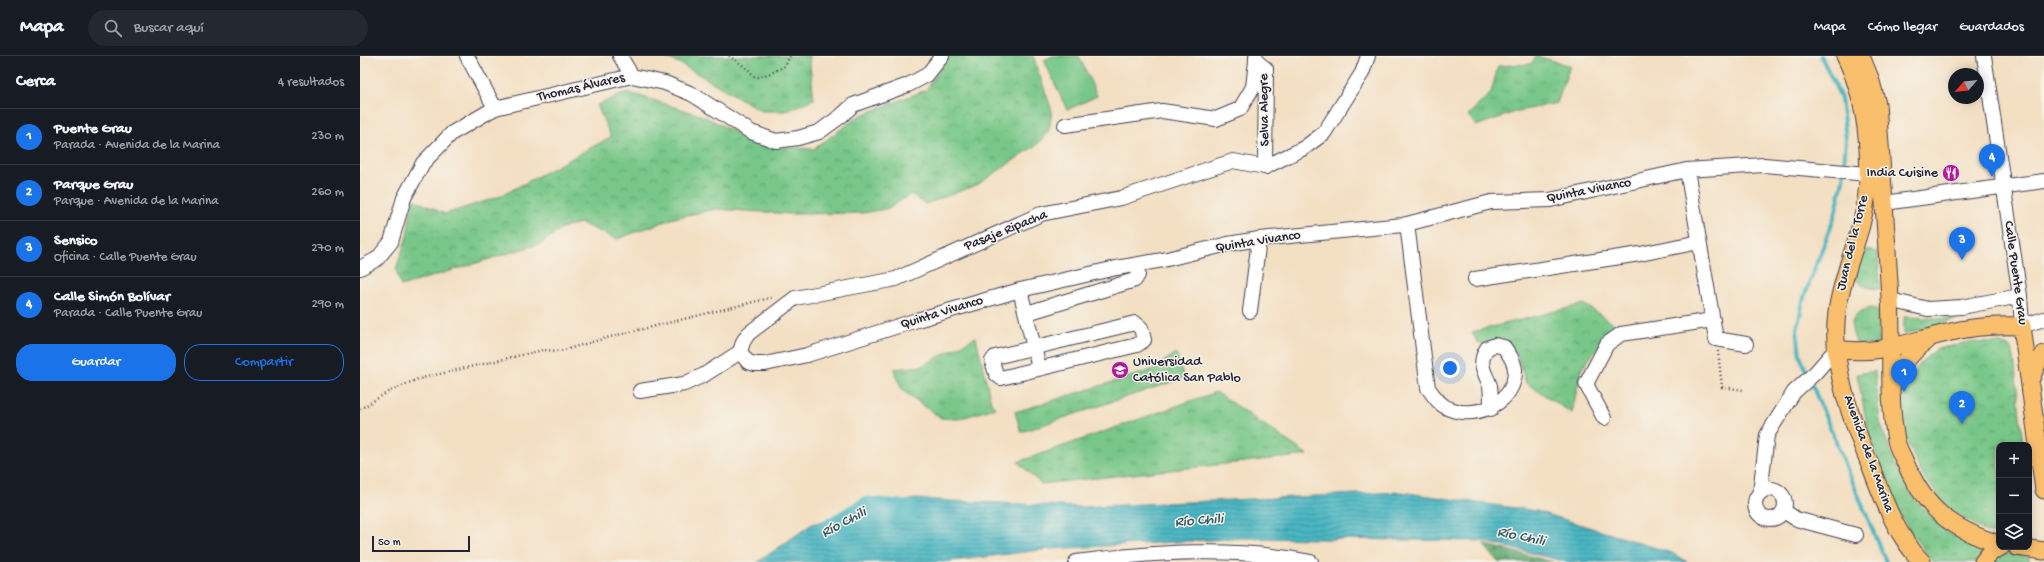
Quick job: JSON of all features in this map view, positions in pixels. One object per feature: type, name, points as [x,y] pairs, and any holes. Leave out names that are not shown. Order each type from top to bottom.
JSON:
[{"type":"main road","name":"Juan del la Torre","points":[[1845,56],[1871,123],[1884,202],[1890,300]]},
{"type":"main road","name":"Juan del la Torre","points":[[1837,314],[1841,288],[1861,224],[1866,199],[1863,174],[1871,123],[1877,104],[1870,78],[1861,56]]},
{"type":"main road","points":[[1890,300],[1891,393],[1896,441],[1911,476],[1925,498],[1948,521],[1974,536],[1996,543]]},
{"type":"main road","name":"Avenida de la Marina","points":[[1837,314],[1836,350],[1846,399],[1884,500],[1896,527],[1911,551],[1922,562]]},
{"type":"main road","points":[[1836,350],[1863,352],[1890,349],[1972,328],[2022,326]]},
{"type":"main road","name":"Calle Puente Grau","points":[[2022,326],[2044,490]]},
{"type":"main road","points":[[1891,393],[1902,366],[1915,348],[1936,336]]},
{"type":"main road","points":[[2030,381],[2038,362],[2044,354]]},
{"type":"main road","points":[[2032,549],[2044,551]]},
{"type":"main road","points":[[1983,562],[1991,552],[1996,550]]},
{"type":"street","points":[[467,56],[495,108]]},
{"type":"street","points":[[620,56],[632,76]]},
{"type":"street","name":"Thomas Álvares","points":[[360,268],[377,259],[391,242],[404,198],[423,163],[452,133],[495,108],[632,76],[665,83],[692,94],[751,132],[776,141],[798,138],[819,132],[853,105],[908,85],[927,75],[942,56]]},
{"type":"street","points":[[1265,167],[1304,148],[1324,133],[1362,73],[1368,56]]},
{"type":"street","name":"Calle Puente Grau","points":[[1984,56],[2020,296],[2022,326]]},
{"type":"street","points":[[1065,125],[1162,111],[1216,118],[1240,109],[1253,88],[1261,60]]},
{"type":"street","name":"Selva Alegre","points":[[1261,60],[1265,167]]},
{"type":"street","name":"Pasaje Ripacha","points":[[794,298],[896,279],[1041,214],[1121,198],[1233,161],[1265,167]]},
{"type":"street","name":"Quinta Vivanco","points":[[740,352],[748,362],[755,364],[807,355],[917,320],[1020,290],[1116,268],[1137,266],[1259,239],[1407,224],[1491,202],[1550,200],[1687,170],[1764,165],[1863,174]]},
{"type":"street","points":[[1687,170],[1716,339],[1746,344]]},
{"type":"street","points":[[1884,202],[2044,181]]},
{"type":"street","points":[[1407,224],[1428,388],[1438,401],[1449,409],[1462,412],[1482,412],[1491,408]]},
{"type":"street","points":[[1250,311],[1259,239]]},
{"type":"street","points":[[1475,279],[1640,254],[1699,242]]},
{"type":"street","points":[[1027,313],[1133,281],[1138,275],[1137,266]]},
{"type":"street","points":[[1020,290],[1027,313],[1033,347],[1039,368]]},
{"type":"street","points":[[1890,300],[1928,309],[1961,307],[2020,296]]},
{"type":"street","points":[[640,391],[684,384],[704,375],[740,352],[743,342],[748,334],[794,298]]},
{"type":"street","points":[[2022,326],[2044,319]]},
{"type":"street","points":[[1604,418],[1586,384],[1607,344],[1621,334],[1713,320]]},
{"type":"street","points":[[1135,323],[1141,328],[1144,340],[1137,345],[1002,378],[996,375],[992,361],[995,357],[1033,347],[1135,323]]},
{"type":"street","points":[[1760,493],[1767,436],[1798,388],[1815,373],[1836,350]]},
{"type":"street","points":[[1773,489],[1781,493],[1785,502],[1784,511],[1780,516],[1771,519],[1761,516],[1755,508],[1756,497],[1760,493],[1764,490],[1773,489]]},
{"type":"street","points":[[1784,511],[1796,520],[1856,534]]},
{"type":"street","points":[[1076,562],[1134,555],[1176,553],[1261,554],[1311,562]]},
{"type":"path","points":[[729,56],[748,69],[754,76],[758,77],[772,74],[785,66],[790,56]]},
{"type":"path","points":[[360,409],[388,392],[418,379],[543,350],[560,350],[624,333],[776,297],[794,298]]},
{"type":"path","points":[[1716,339],[1722,387],[1744,390]]},
{"type":"green space","points":[[661,56],[809,56],[814,99],[785,111],[762,111],[679,63]]},
{"type":"green space","points":[[949,56],[1033,56],[1052,111],[1049,130],[1038,144],[977,185],[925,204],[911,194],[889,208],[864,213],[791,214],[716,209],[674,218],[617,239],[580,223],[562,228],[542,243],[401,286],[396,269],[407,236],[413,199],[445,214],[501,196],[611,137],[597,105],[627,92],[706,117],[759,145],[814,149],[859,116],[926,90]]},
{"type":"green space","points":[[1053,56],[1079,56],[1097,96],[1067,110],[1044,60]]},
{"type":"green space","points":[[1537,56],[1570,66],[1557,103],[1518,111],[1476,126],[1468,115],[1491,93],[1498,66],[1531,64]]},
{"type":"green space","points":[[1864,250],[1878,252],[1880,289],[1862,285],[1858,282],[1856,277],[1858,266]]},
{"type":"green space","points":[[1584,304],[1615,325],[1581,370],[1572,413],[1526,383],[1516,352],[1477,342],[1472,332]]},
{"type":"green space","points":[[1871,308],[1878,310],[1879,346],[1857,344],[1852,331],[1852,321],[1855,316],[1864,310]]},
{"type":"green space","points":[[1904,317],[1957,319],[1904,334]]},
{"type":"green space","points":[[976,337],[991,402],[995,408],[958,419],[941,418],[902,390],[894,369],[922,366]]},
{"type":"green space","points":[[1969,342],[1998,343],[2011,348],[2014,357],[2023,442],[1996,442],[1996,535],[1986,532],[1950,510],[1923,477],[1907,442],[1900,407],[1904,386],[1922,361],[1937,349]]},
{"type":"green space","points":[[1176,353],[1184,378],[1021,432],[1015,412],[1152,370]]},
{"type":"green space","points":[[1875,371],[1880,422],[1894,462],[1915,500],[1945,531],[1982,550],[1977,562],[1933,562],[1910,532],[1889,491],[1868,430],[1857,374]]},
{"type":"green space","points":[[1216,392],[1308,455],[1041,484],[1018,462]]},
{"type":"green space","points":[[1483,544],[1553,562],[1498,562]]},
{"type":"green space","points":[[2004,551],[2029,557],[2029,562],[1991,562]]},
{"type":"water","points":[[1401,492],[1537,511],[1672,553],[1687,562],[1567,562],[1482,541],[1247,538],[1049,549],[943,562],[758,562],[812,524],[915,499],[1080,507]]},
{"type":"waterway","points":[[1821,56],[1841,98],[1846,139],[1843,180],[1835,215],[1804,297],[1797,329],[1800,356],[1886,562]]},
{"type":"waterway","name":"Río Chili","points":[[832,529],[868,508],[907,512]]},
{"type":"place","name":"India Cuisine","points":[[1951,173]]},
{"type":"place","name":"Calle Simón Bolívar","points":[[1992,177]]},
{"type":"place","name":"Sensico","points":[[1962,260]]},
{"type":"place","name":"Universidad Católica San Pablo","points":[[1120,370]]},
{"type":"place","name":"Puente Grau","points":[[1904,392]]},
{"type":"place","name":"Parque Grau","points":[[1962,424]]}]
